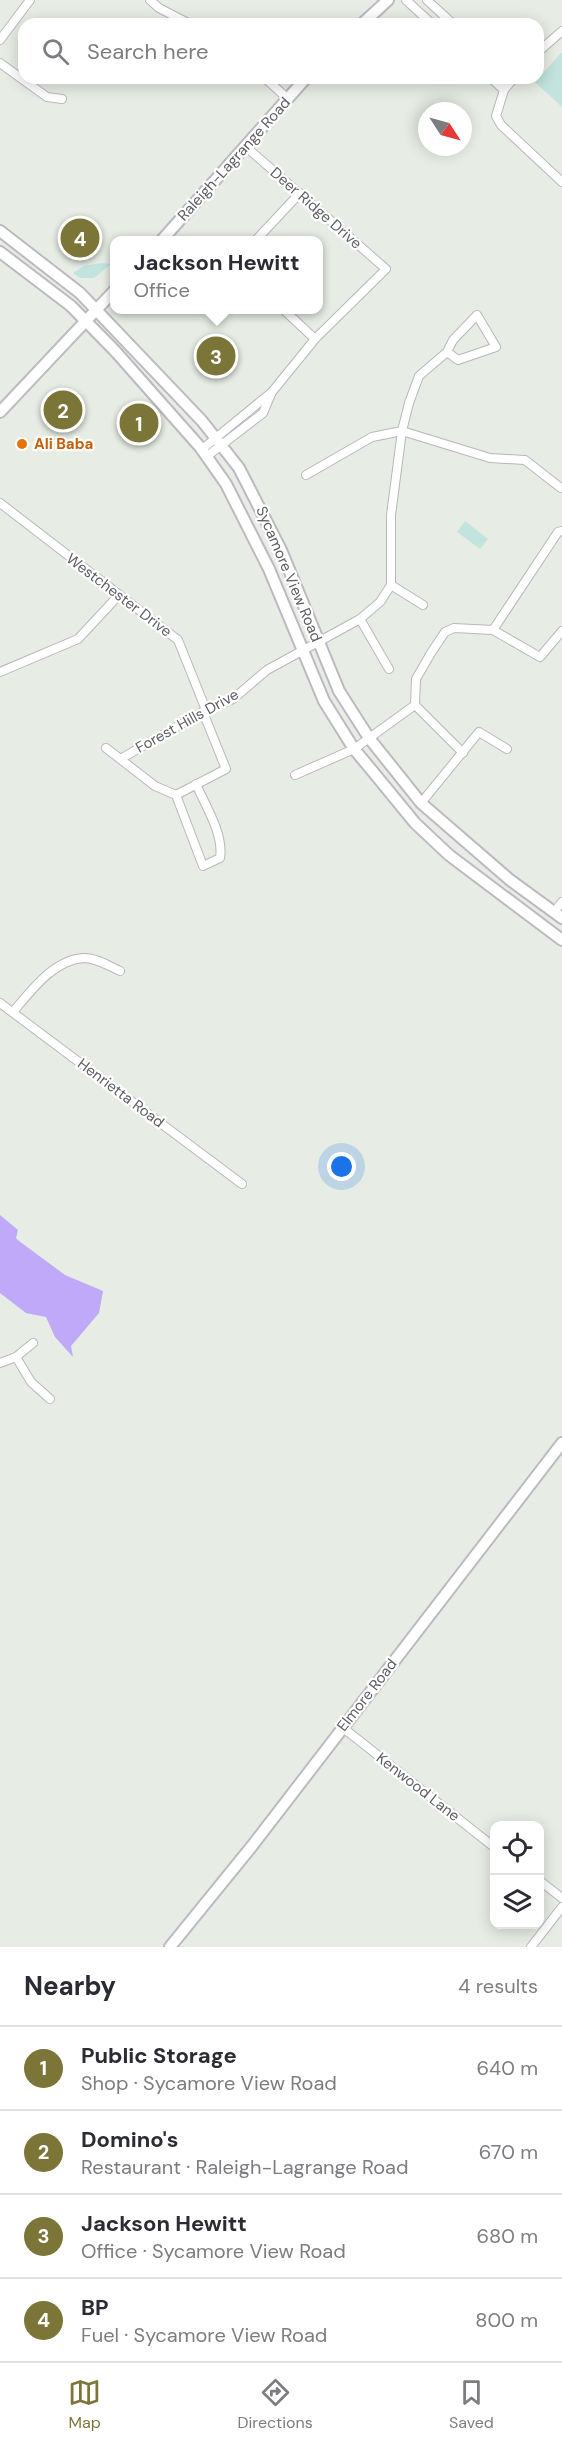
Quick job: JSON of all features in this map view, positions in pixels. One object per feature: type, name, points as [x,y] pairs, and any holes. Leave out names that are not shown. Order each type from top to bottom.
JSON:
[{"type":"main road","points":[[368,18],[388,0]]},
{"type":"main road","name":"Raleigh-Lagrange Road","points":[[166,236],[301,84]]},
{"type":"main road","name":"Sycamore View Road","points":[[0,231],[80,293],[97,309],[187,406],[239,468],[261,506],[281,550],[315,644],[362,743],[415,823],[449,855],[562,940]]},
{"type":"main road","name":"Sycamore View Road","points":[[0,252],[71,306],[135,373],[204,453],[226,484],[269,569],[324,701],[421,803],[510,880],[558,915]]},
{"type":"main road","points":[[0,412],[110,295]]},
{"type":"main road","points":[[135,373],[146,363]]},
{"type":"main road","points":[[175,418],[187,406]]},
{"type":"main road","points":[[449,855],[461,839]]},
{"type":"main road","name":"Elmore Road","points":[[170,1947],[259,1838],[562,1443]]},
{"type":"street","points":[[0,40],[30,0]]},
{"type":"street","points":[[150,0],[180,18]]},
{"type":"street","points":[[406,0],[426,18]]},
{"type":"street","points":[[427,0],[446,18]]},
{"type":"street","points":[[544,47],[562,32]]},
{"type":"street","points":[[0,63],[18,76]]},
{"type":"street","points":[[29,84],[47,97],[63,99]]},
{"type":"street","points":[[272,84],[288,99]]},
{"type":"street","points":[[498,84],[504,90]]},
{"type":"street","points":[[508,84],[504,90],[496,116],[501,125],[562,182]]},
{"type":"street","name":"Deer Ridge Drive","points":[[245,146],[386,270],[315,339]]},
{"type":"street","points":[[260,236],[300,194]]},
{"type":"street","points":[[204,453],[263,413],[272,392],[315,339],[289,314]]},
{"type":"street","points":[[423,605],[391,585],[391,515],[402,431],[419,376],[447,352],[453,340],[477,315],[496,347],[458,360],[447,352]]},
{"type":"street","points":[[306,475],[372,436],[402,431],[490,458],[525,460],[561,488]]},
{"type":"street","name":"Westchester Drive","points":[[0,503],[178,640],[226,769],[196,784]]},
{"type":"street","points":[[493,630],[558,532],[562,531]]},
{"type":"street","name":"Forest Hills Drive","points":[[122,758],[205,711],[233,699],[267,670],[360,619],[380,602],[391,585]]},
{"type":"street","points":[[0,672],[78,639],[118,595]]},
{"type":"street","points":[[360,619],[389,669]]},
{"type":"street","points":[[463,753],[415,705],[416,679],[446,633],[454,628],[493,630],[540,657],[562,631]]},
{"type":"street","points":[[295,776],[362,743],[415,705]]},
{"type":"street","points":[[421,803],[479,732],[507,749]]},
{"type":"street","points":[[106,748],[122,758],[155,786],[176,795],[203,866],[220,858],[222,851],[220,840],[196,784],[176,795]]},
{"type":"street","points":[[558,915],[562,902]]},
{"type":"street","points":[[13,1012],[35,986],[62,965],[73,960],[92,959],[120,971]]},
{"type":"street","name":"Henrietta Road","points":[[0,1003],[242,1184]]},
{"type":"street","points":[[0,1363],[16,1358],[33,1343]]},
{"type":"street","points":[[16,1358],[31,1382],[50,1399]]},
{"type":"street","name":"Kenwood Lane","points":[[342,1727],[490,1843]]},
{"type":"street","points":[[544,1884],[562,1898]]},
{"type":"street","points":[[531,1947],[562,1907]]},
{"type":"shaded area","points":[[562,53],[562,107],[537,84],[544,84],[544,72]]},
{"type":"shaded area","points":[[110,264],[94,278],[80,278],[73,273],[84,266]]},
{"type":"shaded area","points":[[465,521],[488,539],[480,549],[457,532]]},
{"type":"shaded area","points":[[0,1215],[18,1230],[16,1238],[19,1241],[65,1275],[103,1291],[99,1313],[71,1346],[73,1357],[55,1337],[46,1317],[26,1313],[0,1293]]},
{"type":"place","name":"BP","points":[[80,238]]},
{"type":"place","name":"Jackson Hewitt","points":[[216,356]]},
{"type":"place","name":"Domino's","points":[[63,410]]},
{"type":"place","name":"Public Storage","points":[[139,423]]},
{"type":"place","name":"Ali Baba","points":[[22,444]]}]
